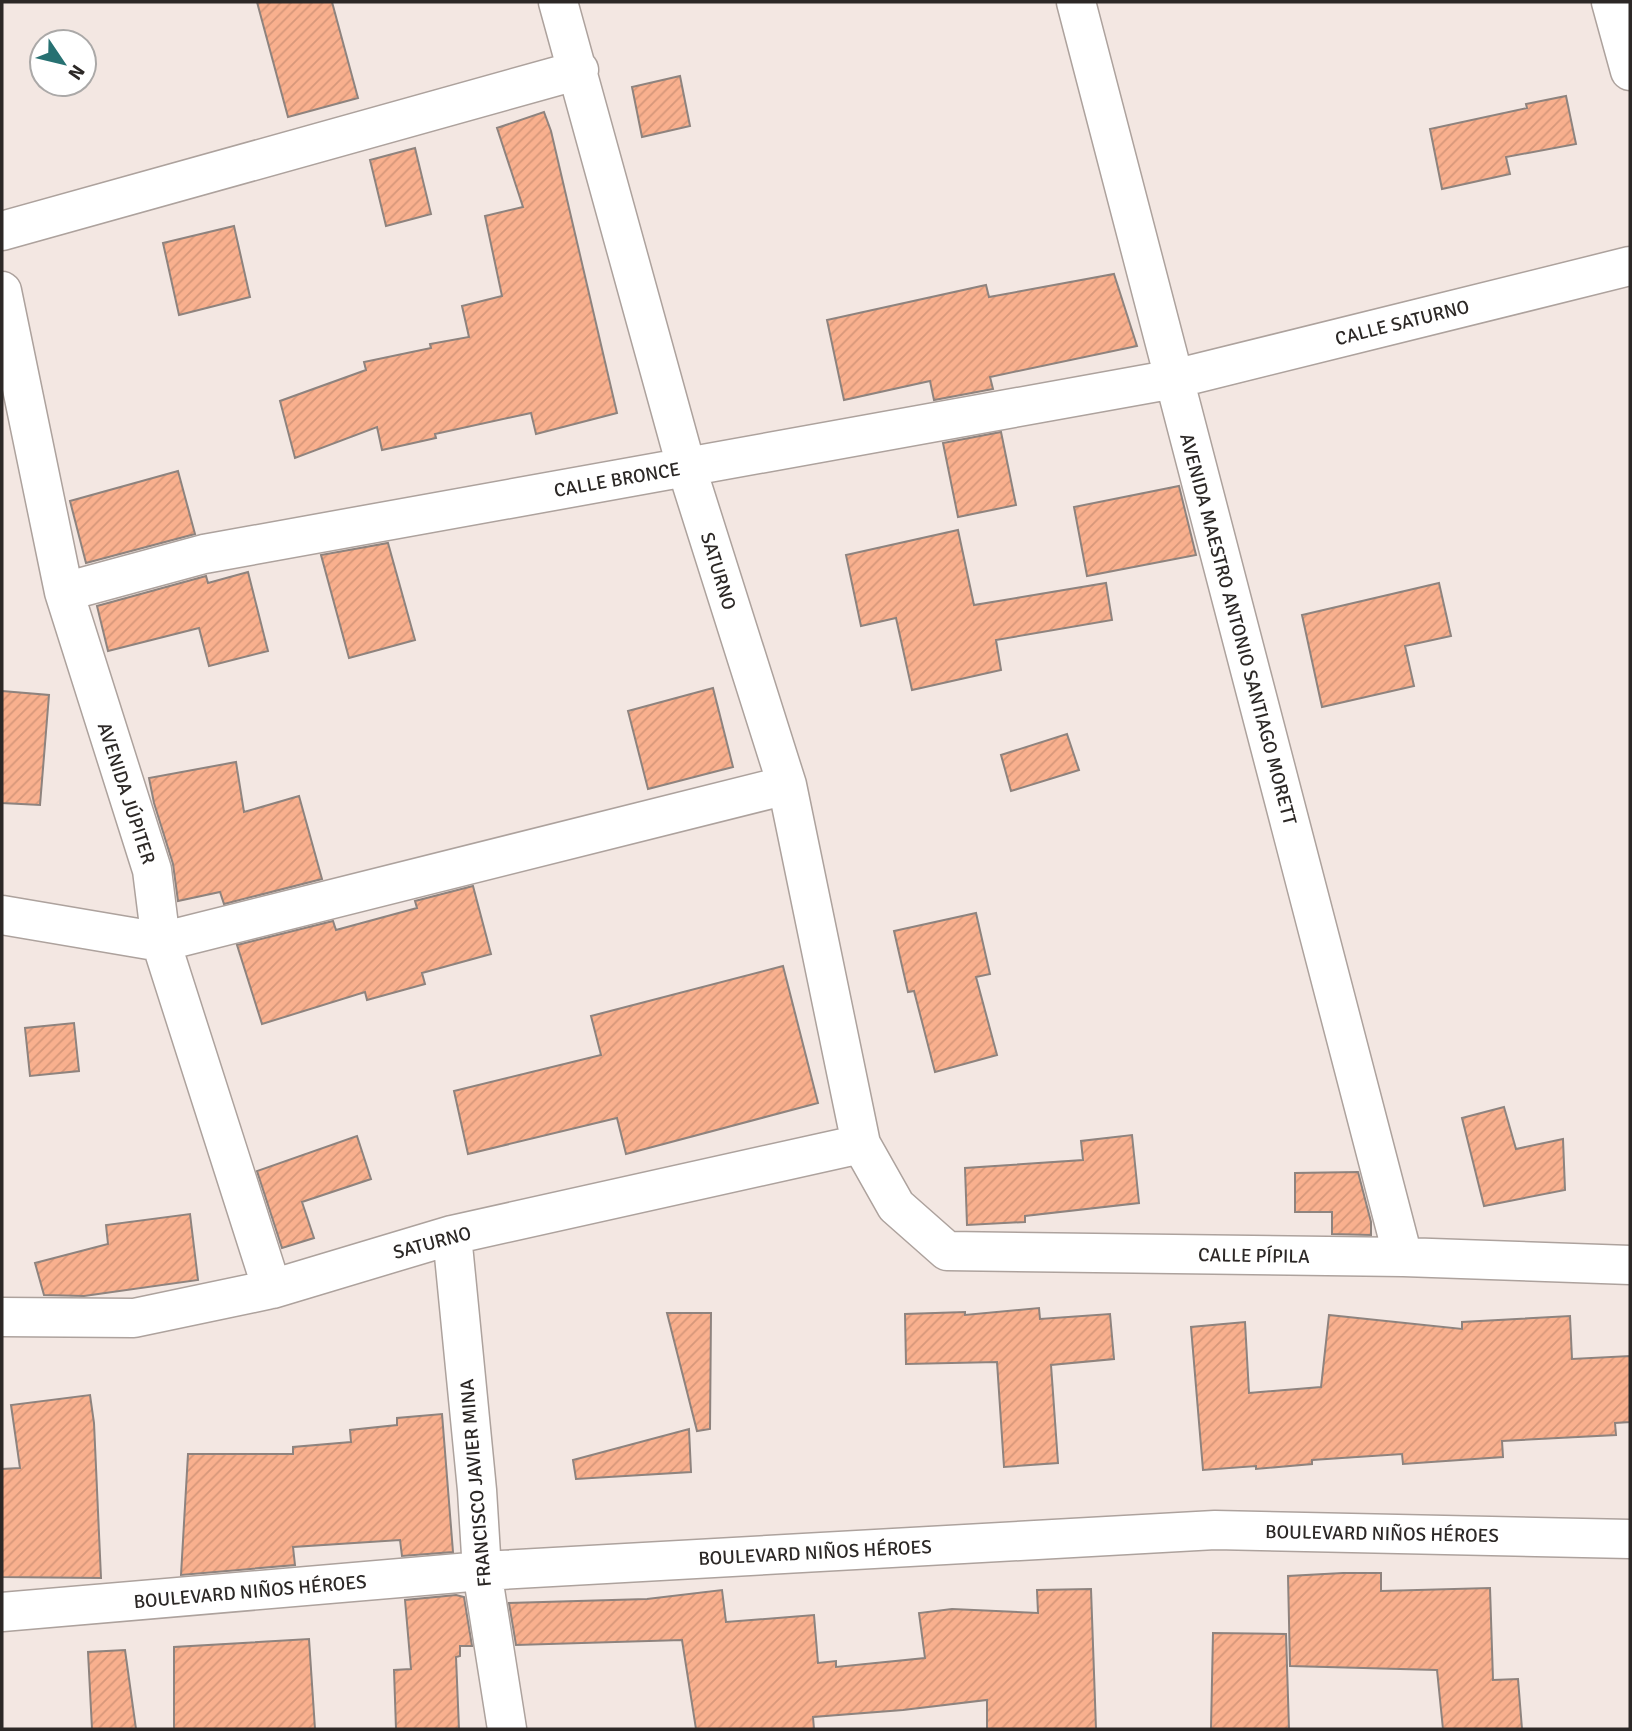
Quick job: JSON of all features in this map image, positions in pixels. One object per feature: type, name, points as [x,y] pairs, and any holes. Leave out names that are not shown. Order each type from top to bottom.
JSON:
[{"type":"street","name":"SATURNO","points":[[558,2],[579,70],[686,466],[786,785],[861,1144],[896,1206]]},
{"type":"street","name":"AVENIDA MAESTRO ANTONIO SANTIAGO MORETT","points":[[1076,2],[1402,1257]]},
{"type":"street","points":[[1611,2],[1630,71]]},
{"type":"street","points":[[2,231],[579,70]]},
{"type":"street","name":"CALLE SATURNO","points":[[1174,379],[1630,265]]},
{"type":"street","name":"AVENIDA JÚPITER","points":[[2,290],[64,592],[152,870],[161,942],[272,1289]]},
{"type":"street","name":"CALLE BRONCE","points":[[64,592],[204,554],[1174,379]]},
{"type":"street","points":[[2,915],[161,942],[786,785]]},
{"type":"street","name":"SATURNO","points":[[2,1317],[134,1318],[272,1289],[452,1235],[861,1144]]},
{"type":"street","name":"CALLE PÍPILA","points":[[896,1206],[947,1251],[1402,1257],[1630,1265]]},
{"type":"street","name":"FRANCISCO JAVIER MINA","points":[[452,1235],[477,1490],[482,1571],[507,1729]]},
{"type":"street","name":"BOULEVARD NIÑOS HÉROES","points":[[2,1612],[482,1571],[1215,1530],[1630,1539]]},
{"type":"building","points":[[257,2],[332,2],[358,98],[288,117]]},
{"type":"building","points":[[680,76],[690,126],[642,137],[632,87]]},
{"type":"building","points":[[1566,96],[1576,144],[1506,157],[1510,174],[1442,189],[1430,129],[1527,108],[1526,104]]},
{"type":"building","points":[[544,112],[551,131],[617,413],[536,434],[531,413],[435,434],[436,438],[382,450],[377,427],[295,458],[280,401],[366,370],[364,362],[431,348],[430,344],[469,337],[462,306],[502,296],[485,216],[523,207],[497,128]]},
{"type":"building","points":[[415,148],[431,214],[386,226],[370,160]]},
{"type":"building","points":[[234,226],[250,297],[179,315],[163,243]]},
{"type":"building","points":[[1114,274],[1137,346],[990,377],[993,389],[934,400],[930,381],[844,400],[827,320],[986,285],[989,297]]},
{"type":"building","points":[[1001,432],[1016,505],[958,517],[943,443]]},
{"type":"building","points":[[178,471],[195,534],[86,563],[70,501]]},
{"type":"building","points":[[1179,486],[1196,555],[1087,576],[1074,507]]},
{"type":"building","points":[[958,530],[974,605],[1106,583],[1112,620],[996,640],[1001,670],[912,690],[896,618],[861,626],[846,555]]},
{"type":"building","points":[[388,543],[415,640],[349,658],[321,555]]},
{"type":"building","points":[[248,572],[268,651],[209,666],[199,628],[108,651],[97,606],[206,576],[208,583]]},
{"type":"building","points":[[1439,583],[1451,636],[1405,646],[1414,686],[1322,707],[1302,615]]},
{"type":"building","points":[[713,688],[733,767],[648,789],[628,711]]},
{"type":"building","points":[[2,691],[49,695],[40,805],[2,803]]},
{"type":"building","points":[[1067,734],[1079,770],[1011,791],[1001,755]]},
{"type":"building","points":[[236,762],[244,812],[299,796],[322,879],[224,904],[220,892],[178,901],[173,864],[149,778]]},
{"type":"building","points":[[473,886],[491,954],[422,973],[425,984],[367,1000],[365,992],[262,1024],[237,945],[333,921],[336,930],[417,908],[415,901]]},
{"type":"building","points":[[976,913],[990,974],[976,977],[997,1055],[935,1072],[914,991],[908,992],[894,931]]},
{"type":"building","points":[[783,966],[818,1103],[626,1154],[617,1118],[468,1154],[454,1091],[601,1055],[591,1016]]},
{"type":"building","points":[[74,1023],[79,1071],[30,1076],[25,1028]]},
{"type":"building","points":[[1504,1107],[1516,1149],[1563,1139],[1565,1190],[1484,1206],[1462,1118]]},
{"type":"building","points":[[1132,1135],[1139,1203],[1025,1216],[1025,1222],[967,1225],[965,1168],[1083,1160],[1081,1141]]},
{"type":"building","points":[[357,1136],[371,1179],[302,1202],[314,1238],[282,1248],[257,1171]]},
{"type":"building","points":[[1358,1172],[1371,1222],[1371,1235],[1332,1234],[1332,1212],[1295,1212],[1295,1173]]},
{"type":"building","points":[[190,1214],[198,1280],[84,1296],[44,1295],[35,1263],[108,1244],[106,1225]]},
{"type":"building","points":[[1039,1308],[1040,1319],[1110,1314],[1114,1359],[1051,1365],[1058,1463],[1004,1467],[997,1362],[906,1364],[905,1314],[965,1312],[965,1315]]},
{"type":"building","points":[[667,1313],[711,1313],[710,1429],[697,1431]]},
{"type":"building","points":[[1329,1315],[1462,1329],[1462,1322],[1570,1316],[1572,1359],[1630,1356],[1630,1422],[1615,1423],[1616,1435],[1502,1441],[1503,1457],[1403,1464],[1402,1454],[1312,1460],[1312,1464],[1256,1469],[1256,1466],[1203,1470],[1191,1327],[1245,1322],[1249,1393],[1321,1387]]},
{"type":"building","points":[[90,1395],[94,1423],[101,1578],[2,1577],[2,1469],[20,1468],[11,1405]]},
{"type":"building","points":[[442,1414],[453,1552],[402,1556],[400,1540],[293,1547],[295,1565],[181,1575],[188,1454],[293,1454],[293,1447],[351,1442],[350,1430],[397,1425],[397,1418]]},
{"type":"building","points":[[689,1429],[691,1472],[576,1479],[573,1460]]},
{"type":"building","points":[[1381,1573],[1381,1591],[1490,1588],[1493,1680],[1518,1679],[1522,1729],[1443,1729],[1437,1670],[1290,1666],[1288,1576]]},
{"type":"building","points":[[1091,1589],[1096,1729],[987,1729],[987,1700],[813,1717],[814,1729],[696,1729],[682,1640],[516,1645],[509,1603],[647,1599],[722,1590],[726,1622],[814,1615],[818,1663],[836,1661],[836,1667],[925,1658],[919,1613],[952,1609],[1038,1613],[1037,1590]]},
{"type":"building","points":[[456,1595],[464,1597],[472,1646],[460,1646],[460,1656],[456,1657],[459,1729],[396,1729],[394,1670],[411,1669],[405,1600]]},
{"type":"building","points":[[1213,1633],[1286,1634],[1289,1729],[1211,1729]]},
{"type":"building","points":[[309,1639],[315,1729],[174,1729],[174,1647]]},
{"type":"building","points":[[125,1650],[136,1729],[92,1729],[88,1652]]}]
